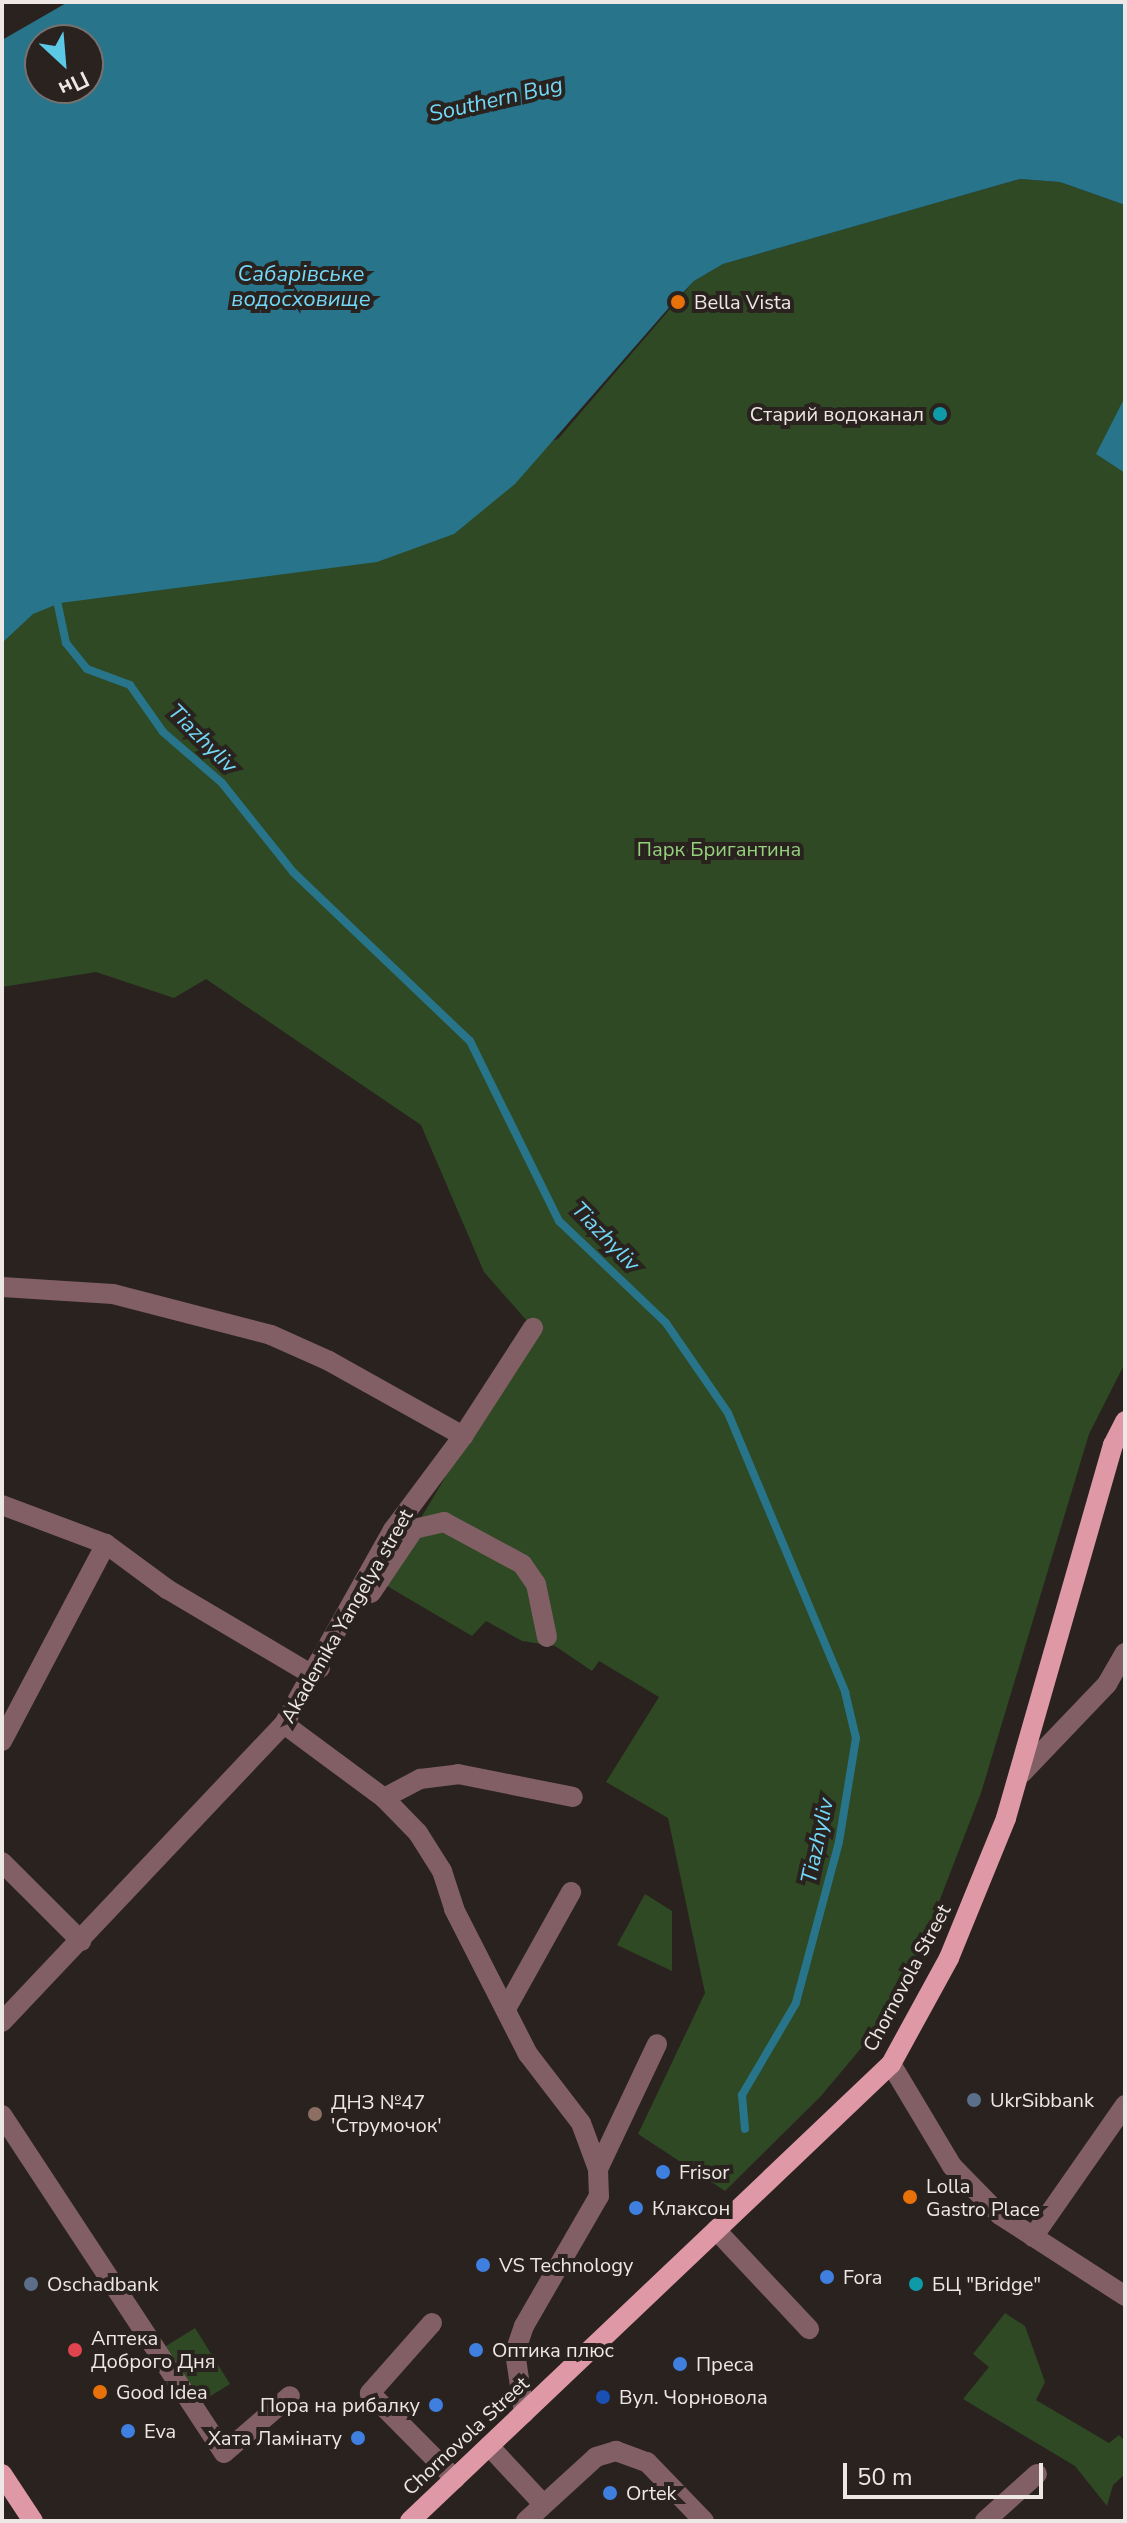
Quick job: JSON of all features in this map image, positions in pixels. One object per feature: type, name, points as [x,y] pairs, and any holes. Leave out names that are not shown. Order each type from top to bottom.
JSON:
[{"type":"main road","name":"Chornovola Street","points":[[410,2521],[891,2064],[949,1958],[1022,1773],[1113,1445],[1125,1421]]},
{"type":"main road","points":[[2,2474],[33,2521]]},
{"type":"street","points":[[2,1287],[113,1294],[271,1335],[329,1361],[463,1436]]},
{"type":"street","name":"Akademika Yangelya street","points":[[2,2022],[284,1724],[309,1673],[393,1530],[463,1436],[533,1328]]},
{"type":"street","points":[[2,1505],[106,1544],[167,1589],[309,1673],[325,1666],[406,1537],[429,1522],[465,1529],[522,1564],[536,1584],[547,1637]]},
{"type":"street","points":[[2,1741],[106,1544]]},
{"type":"street","points":[[1022,1773],[1107,1684],[1125,1653]]},
{"type":"street","points":[[284,1724],[384,1798],[418,1833],[442,1871],[454,1909],[528,2054],[581,2123],[598,2169],[599,2196],[524,2326],[515,2352],[524,2413]]},
{"type":"street","points":[[384,1798],[420,1779],[458,1774],[573,1797]]},
{"type":"street","points":[[2,1862],[81,1941]]},
{"type":"street","points":[[506,2009],[571,1892]]},
{"type":"street","points":[[598,2169],[657,2044]]},
{"type":"street","points":[[891,2064],[952,2166],[1000,2215],[1125,2296]]},
{"type":"street","points":[[1033,2237],[1125,2105]]},
{"type":"street","points":[[2,2115],[224,2453],[290,2396]]},
{"type":"street","points":[[716,2230],[809,2329]]},
{"type":"street","points":[[432,2323],[370,2393],[455,2479]]},
{"type":"street","points":[[489,2446],[543,2504]]},
{"type":"street","points":[[526,2521],[596,2457],[616,2451],[647,2462],[704,2521]]},
{"type":"street","points":[[985,2521],[1037,2474]]},
{"type":"green space","name":"Парк Бригантина","points":[[1020,179],[1060,182],[1125,205],[1125,1363],[1089,1434],[981,1793],[922,1946],[878,2028],[821,2096],[725,2191],[638,2134],[705,1993],[668,1818],[606,1782],[659,1697],[599,1661],[592,1671],[555,1646],[522,1641],[486,1621],[472,1636],[382,1583],[534,1329],[484,1272],[421,1125],[206,979],[174,998],[96,972],[2,987],[2,594],[558,439],[694,281],[723,264]]},
{"type":"green space","points":[[645,1894],[672,1911],[672,1971],[617,1945]]},
{"type":"green space","points":[[1005,2313],[1025,2326],[1045,2382],[1036,2400],[1109,2443],[1119,2435],[1125,2441],[1125,2474],[1113,2485],[1107,2506],[1075,2466],[963,2399],[989,2367],[973,2354]]},
{"type":"green space","points":[[195,2328],[230,2384],[199,2403],[164,2347]]},
{"type":"water","name":"Сабарівське водосховище","points":[[68,2],[1125,2],[1125,205],[1060,182],[1020,179],[723,264],[694,281],[515,484],[454,534],[377,562],[60,603],[33,614],[2,643],[2,40],[24,27],[24,104],[104,104],[104,24],[30,24]]},
{"type":"water","points":[[1125,397],[1125,473],[1096,454]]},
{"type":"waterway","name":"Tiazhyliv","points":[[56,596],[66,643],[87,669],[130,685],[163,732],[222,783],[293,872],[470,1041],[559,1221],[666,1323],[728,1413],[845,1692],[856,1738],[839,1842],[796,2003],[742,2095],[745,2129]]},
{"type":"place","name":"Bella Vista","points":[[678,302]]},
{"type":"place","name":"Старий водоканал","points":[[940,414]]},
{"type":"place","name":"UkrSibbank","points":[[974,2100]]},
{"type":"place","name":"ДНЗ №47 'Струмочок'","points":[[315,2114]]},
{"type":"place","name":"Frisor","points":[[663,2172]]},
{"type":"place","name":"Lolla Gastro Place","points":[[910,2197]]},
{"type":"place","name":"Клаксон","points":[[636,2208]]},
{"type":"place","name":"VS Technology","points":[[483,2265]]},
{"type":"place","name":"Fora","points":[[827,2277]]},
{"type":"place","name":"Oschadbank","points":[[31,2284]]},
{"type":"place","name":"БЦ \"Bridge\"","points":[[916,2284]]},
{"type":"place","name":"Аптека Доброго Дня","points":[[75,2350]]},
{"type":"place","name":"Оптика плюс","points":[[476,2350]]},
{"type":"place","name":"Преса","points":[[680,2364]]},
{"type":"place","name":"Good Idea","points":[[100,2392]]},
{"type":"place","name":"Вул. Чорновола","points":[[603,2397]]},
{"type":"place","name":"Пора на рибалку","points":[[436,2405]]},
{"type":"place","name":"Eva","points":[[128,2431]]},
{"type":"place","name":"Хата Ламінату","points":[[358,2438]]},
{"type":"place","name":"Ortek","points":[[610,2493]]},
{"type":"water label","name":"Southern Bug","points":[[496,100]]}]
